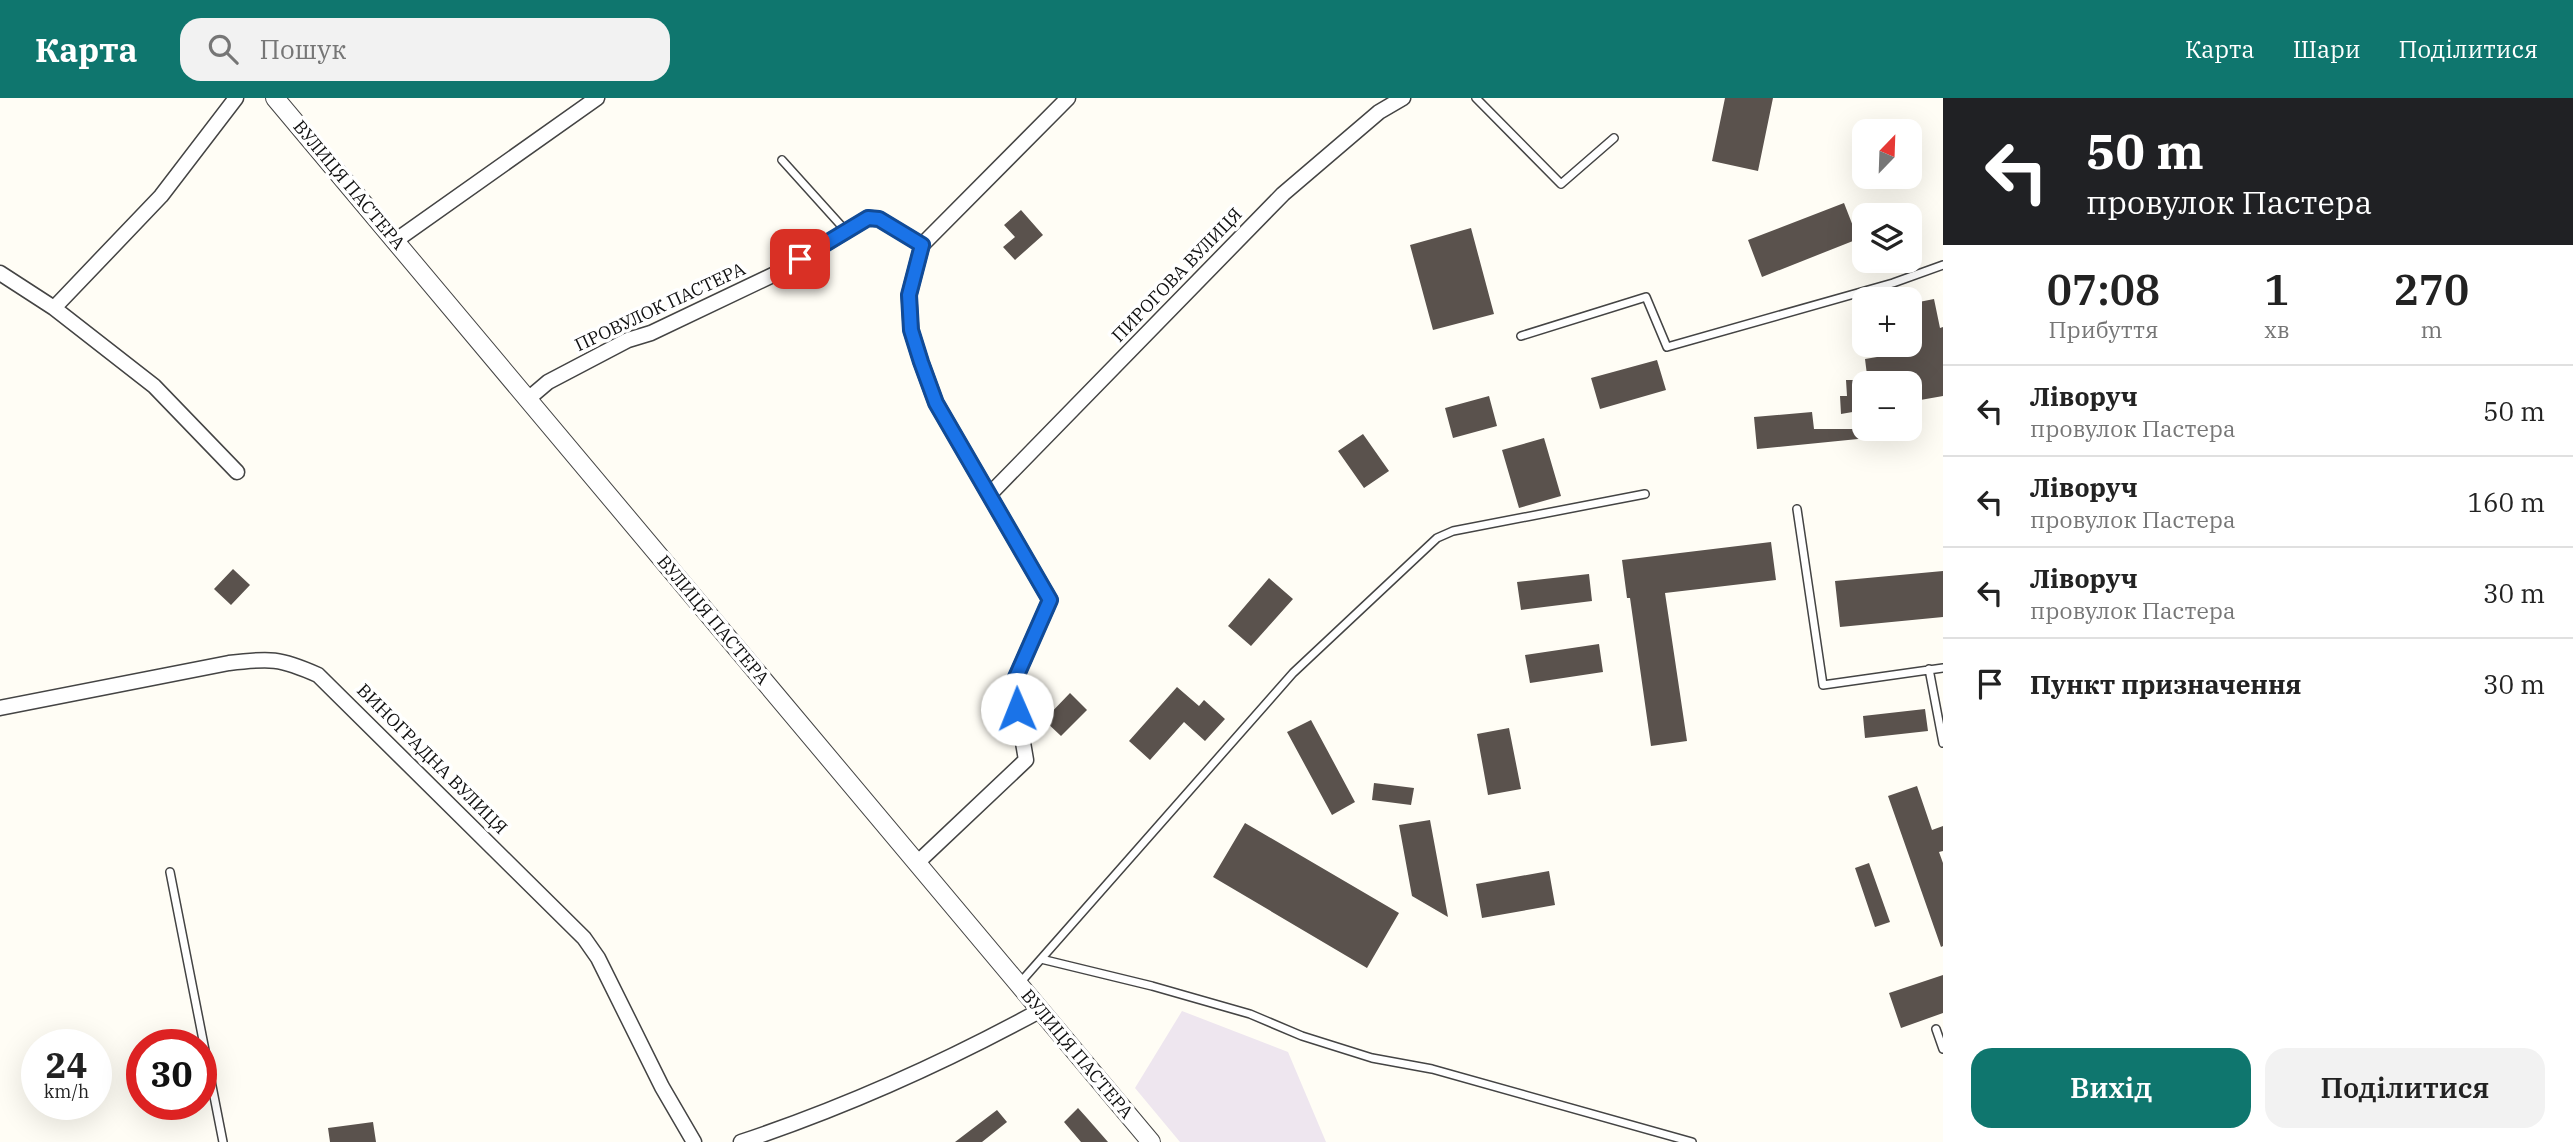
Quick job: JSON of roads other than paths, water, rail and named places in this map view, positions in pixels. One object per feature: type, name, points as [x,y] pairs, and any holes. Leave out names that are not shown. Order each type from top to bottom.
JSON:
[{"type":"street","points":[[54,308],[161,196],[236,98]]},
{"type":"street","name":"ВУЛИЦЯ ПАСТЕРА","points":[[275,98],[1151,1142]]},
{"type":"street","points":[[395,241],[597,98]]},
{"type":"street","points":[[917,863],[1026,760],[1013,684],[1050,600],[936,403],[911,330],[909,295],[922,245],[1068,98]]},
{"type":"street","name":"ПИРОГОВА ВУЛИЦЯ","points":[[990,494],[1283,194],[1379,112],[1403,98]]},
{"type":"street","name":"ПРОВУЛОК ПАСТЕРА","points":[[528,399],[548,382],[628,340],[651,333],[777,272],[868,218],[879,219],[922,245]]},
{"type":"street","points":[[0,273],[54,308],[154,386],[237,472]]},
{"type":"street","name":"ВИНОГРАДНА ВУЛИЦЯ","points":[[0,708],[229,663],[264,659],[288,662],[318,675],[584,939],[598,958],[662,1087],[694,1142]]},
{"type":"street","points":[[741,1142],[810,1119],[962,1053],[1041,1010]]},
{"type":"lane","points":[[1476,98],[1561,184],[1614,138]]},
{"type":"lane","points":[[782,160],[846,231]]},
{"type":"lane","points":[[1521,336],[1647,297],[1667,347],[1894,283],[1943,265]]},
{"type":"lane","points":[[1018,984],[1293,673],[1437,538],[1453,531],[1645,494]]},
{"type":"lane","points":[[1797,509],[1824,685],[1943,668]]},
{"type":"lane","points":[[1929,670],[1943,743]]},
{"type":"lane","points":[[170,872],[223,1142]]},
{"type":"lane","points":[[1041,959],[1152,986],[1250,1014],[1302,1036],[1372,1059],[1432,1069],[1692,1142]]},
{"type":"lane","points":[[1936,1029],[1943,1049]]}]
